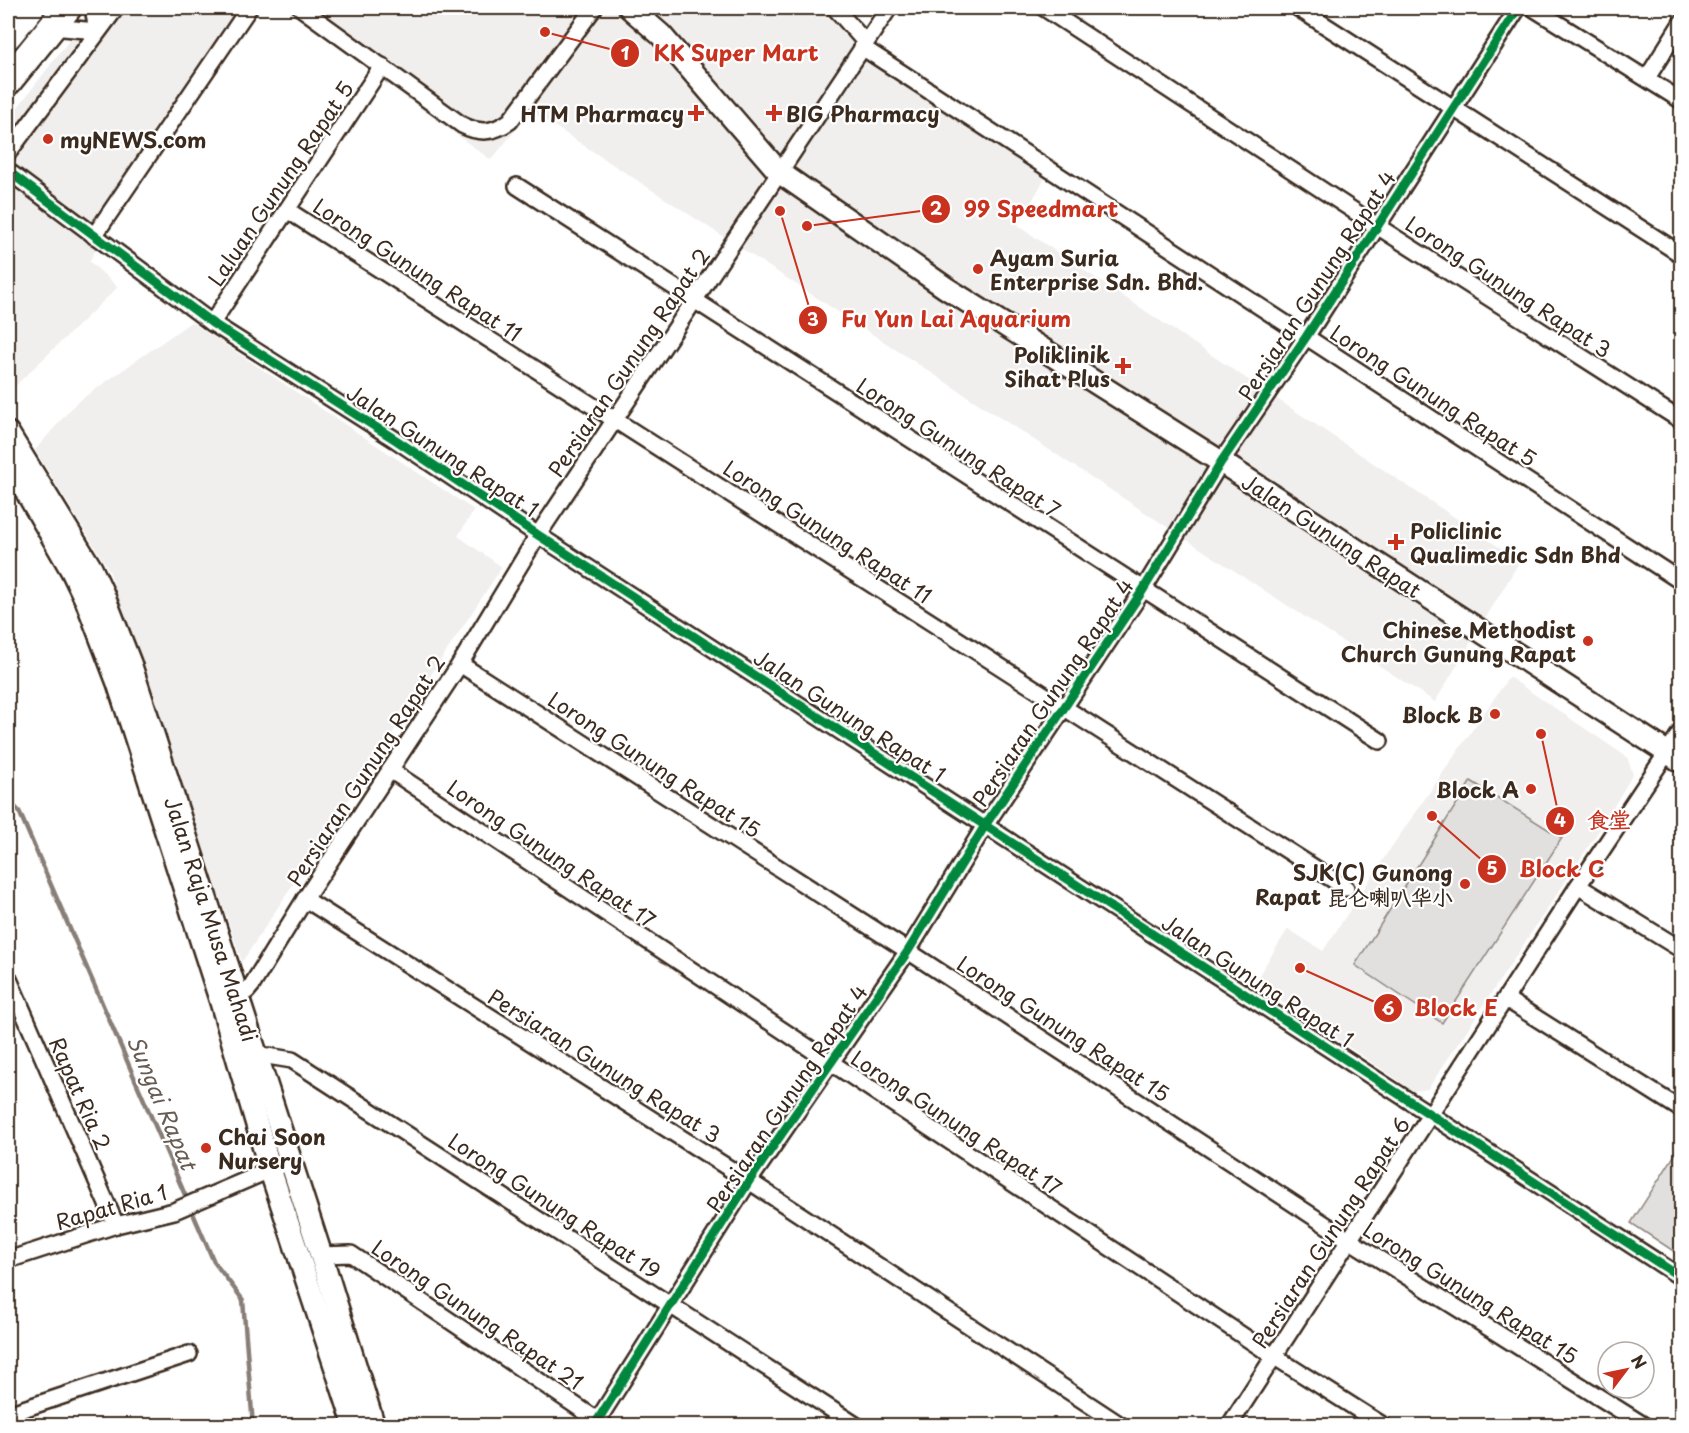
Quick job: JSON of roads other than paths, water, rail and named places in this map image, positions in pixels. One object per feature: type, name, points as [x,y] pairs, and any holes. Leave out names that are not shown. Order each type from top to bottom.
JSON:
[{"type":"highway","points":[[8,35],[30,8]]},
{"type":"highway","points":[[8,81],[60,17]]},
{"type":"main road","name":"Jalan Gunung Rapat","points":[[630,8],[662,35],[779,172],[946,288],[1221,462],[1674,757]]},
{"type":"main road","name":"Jalan Raja Musa Mahadi","points":[[8,433],[91,568],[143,701],[230,999],[270,1169],[355,1425]]},
{"type":"main road","name":"Jalan Raja Musa Mahadi","points":[[8,460],[72,571],[87,602],[230,999],[255,1054],[374,1425]]},
{"type":"street","points":[[93,8],[97,31]]},
{"type":"street","points":[[8,153],[116,8]]},
{"type":"street","points":[[94,236],[249,8]]},
{"type":"street","points":[[301,8],[462,125],[473,131],[486,133],[499,129],[510,121],[586,10]]},
{"type":"street","name":"Lorong Gunung Rapat 5","points":[[835,8],[864,45],[1682,582]]},
{"type":"street","name":"Persiaran Gunung Rapat 2","points":[[230,999],[252,985],[305,899],[460,664],[538,535],[889,8]]},
{"type":"street","name":"Lorong Gunung Rapat 3","points":[[1044,8],[1377,226],[1682,421]]},
{"type":"street","points":[[1298,8],[1682,255]]},
{"type":"street","name":"Persiaran Gunung Rapat 4","points":[[599,1424],[749,1181],[908,951],[986,824],[1143,590],[1221,462],[1306,337],[1452,107],[1518,8]]},
{"type":"street","points":[[1533,8],[1682,101]]},
{"type":"street","points":[[60,17],[97,31]]},
{"type":"street","points":[[1647,78],[1682,22]]},
{"type":"street","name":"Laluan Gunung Rapat 5","points":[[212,323],[382,66]]},
{"type":"street","name":"Jalan Gunung Rapat 1","points":[[8,171],[212,323],[396,440],[538,535],[1682,1278]]},
{"type":"street","name":"Lorong Gunung Rapat 7","points":[[517,186],[1380,741]]},
{"type":"street","name":"Lorong Gunung Rapat 11","points":[[287,210],[1346,888]]},
{"type":"street","name":"Lorong Gunung Rapat 15","points":[[460,664],[908,951],[1350,1240],[1645,1425]]},
{"type":"street","name":"Persiaran Gunung Rapat 6","points":[[1230,1425],[1578,886],[1674,757],[1682,730]]},
{"type":"street","name":"Lorong Gunung Rapat 17","points":[[390,770],[1275,1357],[1384,1425]]},
{"type":"street","points":[[1578,886],[1682,950]]},
{"type":"street","name":"Persiaran Gunung Rapat 3","points":[[305,899],[749,1181],[1122,1425]]},
{"type":"street","name":"Rapat Ria 2","points":[[8,977],[116,1225]]},
{"type":"street","points":[[1506,999],[1682,1110]]},
{"type":"street","name":"Lorong Gunung Rapat 19","points":[[255,1054],[292,1060],[857,1425]]},
{"type":"street","name":"Rapat Ria 1","points":[[8,1260],[116,1225],[174,1211],[290,1161]]},
{"type":"street","name":"Lorong Gunung Rapat 21","points":[[321,1255],[351,1254],[599,1424]]},
{"type":"street","points":[[8,1414],[189,1354]]},
{"type":"waterway","name":"Sungai Rapat","points":[[8,800],[19,811],[214,1262],[243,1300],[253,1426]]},
{"type":"place","name":"KK Super Mart","points":[[545,32]]},
{"type":"place","name":"HTM Pharmacy","points":[[696,113]]},
{"type":"place","name":"BIG Pharmacy","points":[[774,113]]},
{"type":"place","name":"myNEWS.com","points":[[48,139]]},
{"type":"place","name":"Fu Yun Lai Aquarium","points":[[780,211]]},
{"type":"place","name":"99 Speedmart","points":[[807,226]]},
{"type":"place","name":"Ayam Suria Enterprise Sdn. Bhd.","points":[[978,269]]},
{"type":"place","name":"Poliklinik Sihat Plus","points":[[1123,366]]},
{"type":"place","name":"Policlinic Qualimedic Sdn Bhd","points":[[1396,542]]},
{"type":"place","name":"Chinese Methodist Church Gunung Rapat","points":[[1588,641]]},
{"type":"place","name":"Block B","points":[[1495,714]]},
{"type":"place","name":"食堂","points":[[1541,734]]},
{"type":"place","name":"Block A","points":[[1531,789]]},
{"type":"place","name":"Block C","points":[[1432,816]]},
{"type":"place","name":"SJK(C) Gunong Rapat 昆仑喇叭华小","points":[[1465,884]]},
{"type":"place","name":"Block E","points":[[1300,968]]},
{"type":"place","name":"Chai Soon Nursery","points":[[206,1148]]}]
